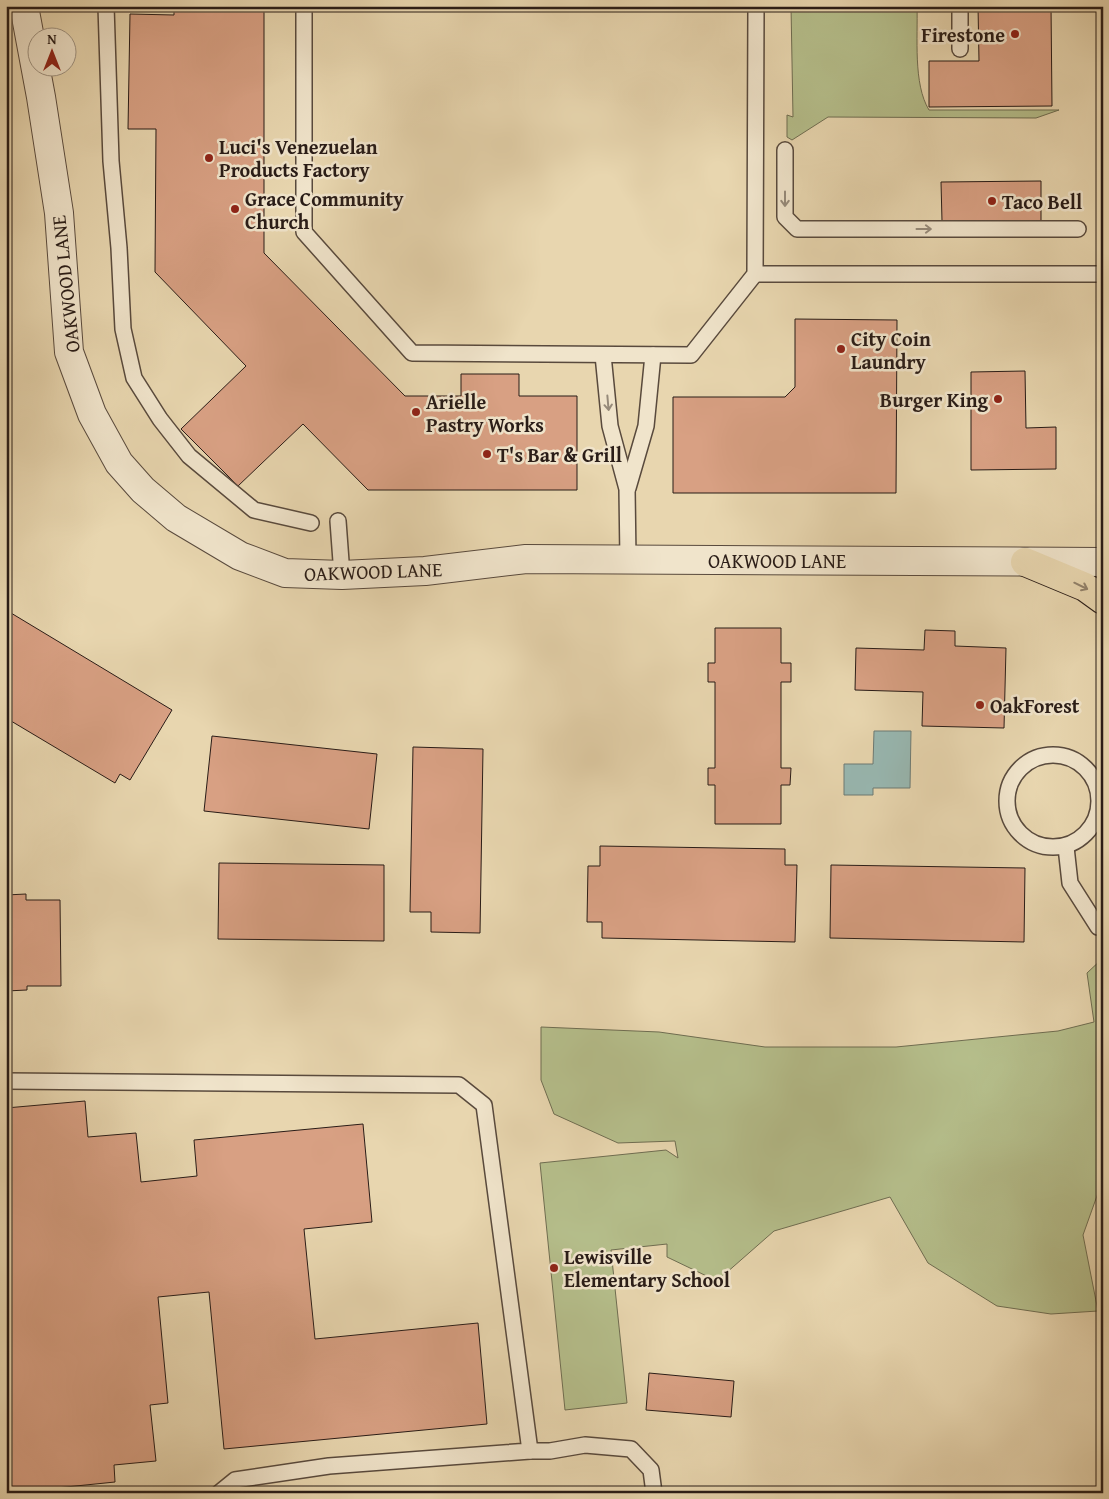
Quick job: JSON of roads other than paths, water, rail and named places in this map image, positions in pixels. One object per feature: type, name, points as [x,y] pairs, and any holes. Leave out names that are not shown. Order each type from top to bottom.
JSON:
[{"type":"main road","points":[[1025,562],[1085,587],[1103,600]]},
{"type":"street","name":"OAKWOOD LANE","points":[[24,6],[41,97],[59,212],[70,352],[92,414],[119,463],[143,490],[176,518],[240,556],[285,573],[342,575],[425,571],[526,559],[1103,562]]},
{"type":"lane","points":[[106,6],[111,161],[119,248],[123,329],[134,378],[160,419],[190,456],[254,510],[311,523]]},
{"type":"lane","points":[[304,6],[304,232],[412,353],[691,356],[756,274],[756,6]]},
{"type":"lane","points":[[960,6],[960,49]]},
{"type":"lane","points":[[785,150],[785,217],[797,229],[1078,229]]},
{"type":"lane","points":[[756,274],[1103,274]]},
{"type":"lane","points":[[603,354],[610,426],[627,489],[628,559]]},
{"type":"lane","points":[[627,489],[646,426],[652,355]]},
{"type":"lane","points":[[338,522],[342,575]]},
{"type":"lane","points":[[1053,754],[1067,757],[1081,764],[1091,774],[1098,788],[1100,802],[1098,817],[1091,830],[1079,840],[1066,846],[1035,845],[1022,836],[1012,824],[1007,808],[1007,793],[1013,777],[1023,765],[1037,758],[1053,754]]},
{"type":"lane","points":[[1066,846],[1070,883],[1098,927],[1103,927]]},
{"type":"lane","points":[[6,1081],[460,1085],[484,1105],[530,1452]]},
{"type":"lane","points":[[219,1493],[235,1480],[328,1466],[550,1452],[584,1445],[631,1449],[651,1470],[654,1493]]},
{"type":"water","points":[[874,731],[911,731],[910,788],[873,788],[873,795],[844,795],[844,764],[873,764]]},
{"type":"place","name":"Firestone","points":[[1015,34]]},
{"type":"place","name":"Luci's Venezuelan Products Factory","points":[[209,158]]},
{"type":"place","name":"Taco Bell","points":[[992,201]]},
{"type":"place","name":"Grace Community Church","points":[[235,209]]},
{"type":"place","name":"City Coin Laundry","points":[[841,349]]},
{"type":"place","name":"Burger King","points":[[998,399]]},
{"type":"place","name":"Arielle Pastry Works","points":[[416,412]]},
{"type":"place","name":"T's Bar & Grill","points":[[487,454]]},
{"type":"place","name":"OakForest","points":[[980,705]]},
{"type":"place","name":"Lewisville Elementary School","points":[[554,1268]]}]
